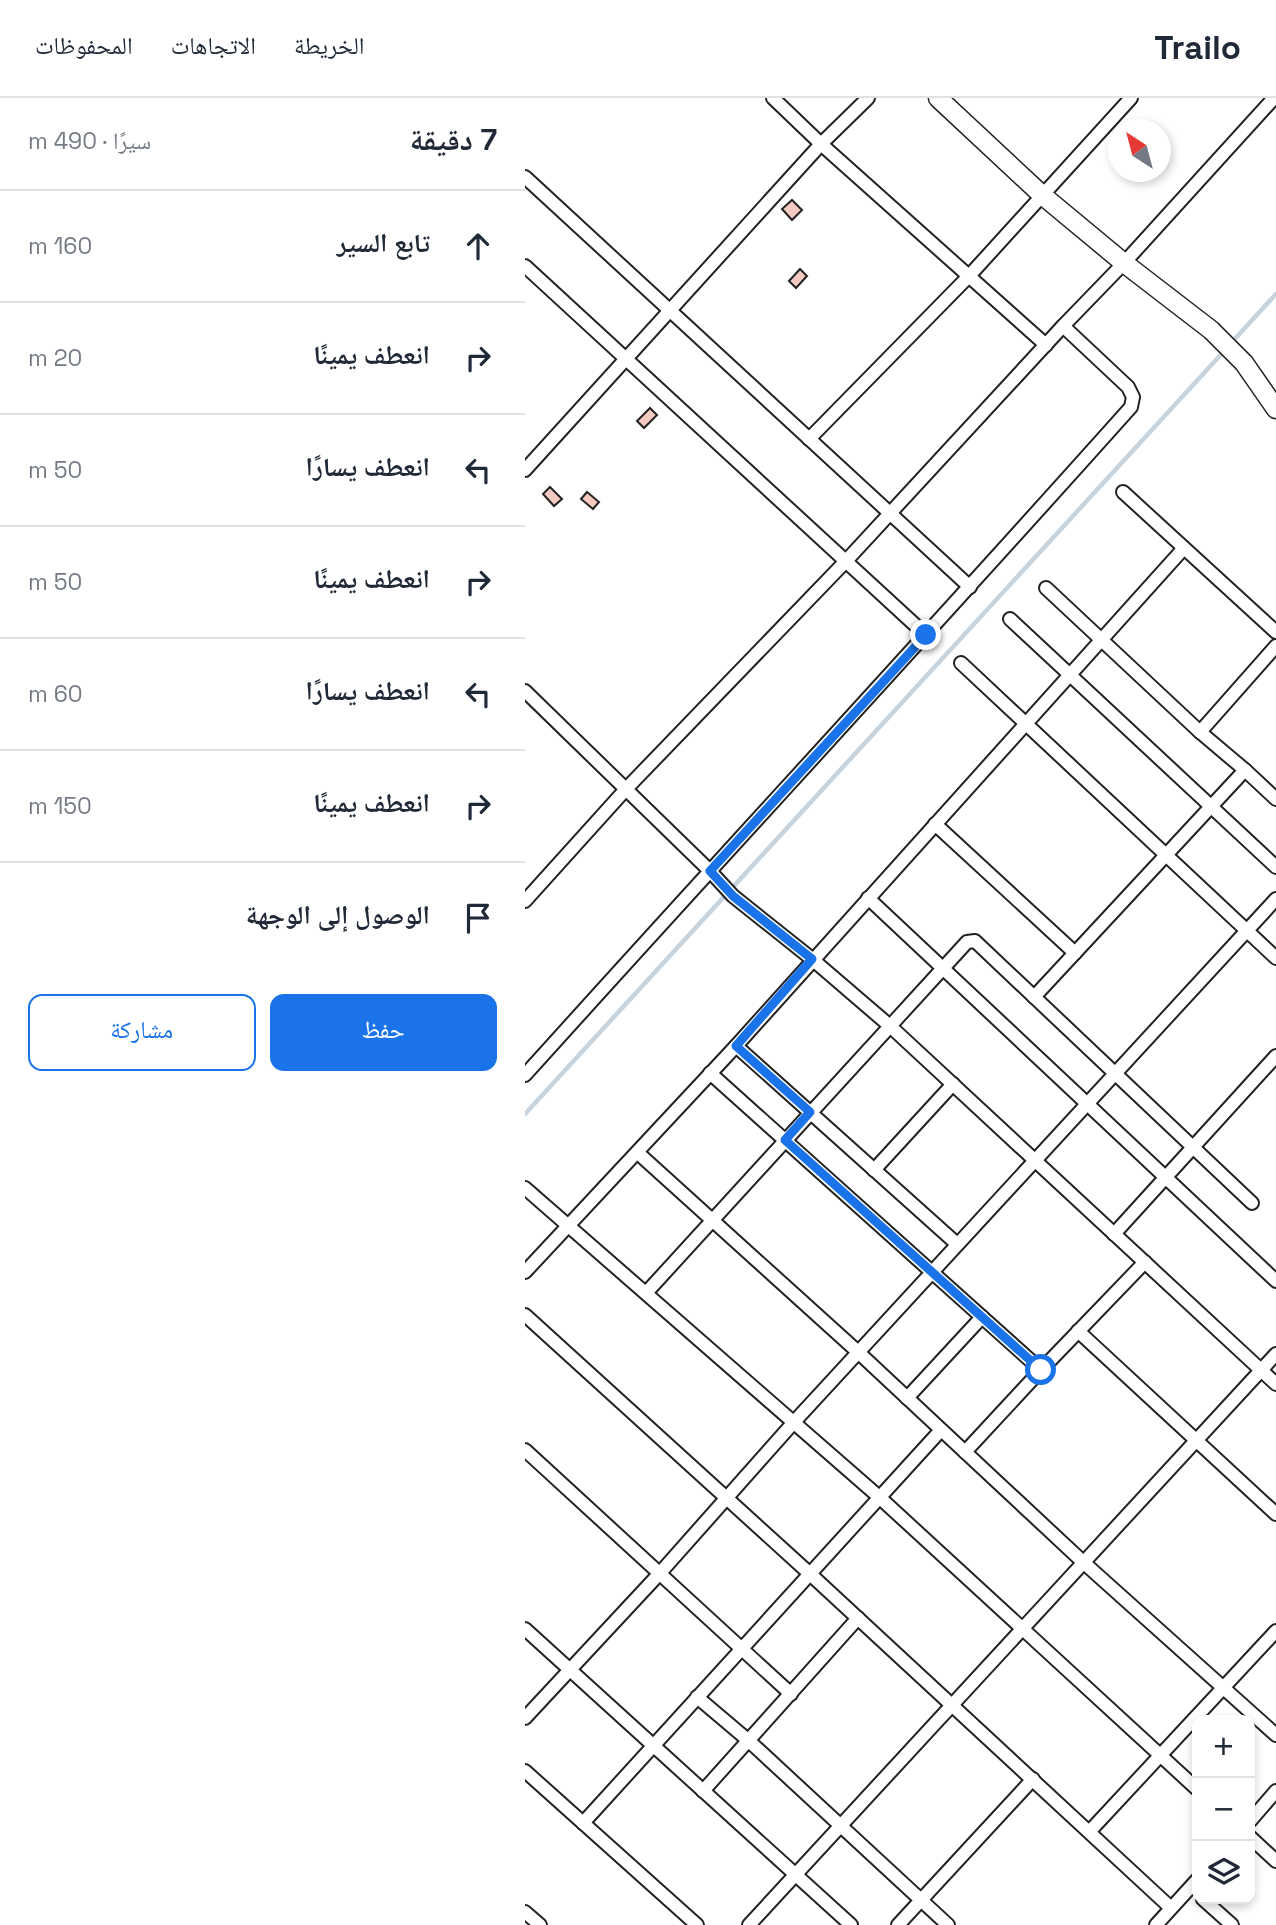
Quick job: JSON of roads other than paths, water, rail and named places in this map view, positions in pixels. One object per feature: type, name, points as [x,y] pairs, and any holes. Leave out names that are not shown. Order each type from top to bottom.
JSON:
[{"type":"street","points":[[773,98],[1046,345]]},
{"type":"street","points":[[525,470],[821,144],[868,98]]},
{"type":"street","points":[[938,98],[1042,195],[1124,263],[1212,330],[1244,363],[1276,409]]},
{"type":"street","points":[[525,901],[626,789],[846,561],[1124,263],[1274,98]]},
{"type":"street","points":[[809,439],[969,276],[1125,100]]},
{"type":"street","points":[[525,177],[970,587]]},
{"type":"street","points":[[525,266],[926,635]]},
{"type":"street","points":[[525,1075],[1131,407],[1133,397],[1128,387],[1063,326]]},
{"type":"street","points":[[1123,492],[1276,632]]},
{"type":"street","points":[[525,1272],[736,1046],[1184,548]]},
{"type":"street","points":[[1046,588],[1276,799]]},
{"type":"street","points":[[1010,619],[1276,867]]},
{"type":"street","points":[[1200,732],[1276,646]]},
{"type":"street","points":[[961,663],[1276,958]]},
{"type":"street","points":[[525,691],[733,896],[890,1026],[1276,1384]]},
{"type":"street","points":[[1034,997],[1245,770]]},
{"type":"street","points":[[935,824],[1075,953]]},
{"type":"street","points":[[868,898],[1276,1281]]},
{"type":"street","points":[[525,1718],[660,1573],[793,1422],[1276,899]]},
{"type":"street","points":[[646,1293],[967,942],[975,941],[1252,1203]]},
{"type":"street","points":[[736,1046],[957,1244]]},
{"type":"street","points":[[1114,1234],[1276,1056]]},
{"type":"street","points":[[711,1073],[1041,1370]]},
{"type":"street","points":[[874,1170],[953,1084]]},
{"type":"street","points":[[638,1153],[858,1352],[1083,1562],[1276,1735]]},
{"type":"street","points":[[525,1188],[879,1496],[1192,1784]]},
{"type":"street","points":[[965,1452],[1145,1262]]},
{"type":"street","points":[[525,1315],[727,1497],[1171,1908]]},
{"type":"street","points":[[907,1398],[982,1317]]},
{"type":"street","points":[[1078,1331],[1276,1514]]},
{"type":"street","points":[[749,1925],[1276,1354]]},
{"type":"street","points":[[583,1823],[941,1430]]},
{"type":"street","points":[[527,1456],[660,1573],[791,1694]]},
{"type":"street","points":[[703,1791],[858,1618]]},
{"type":"street","points":[[525,1629],[851,1925]]},
{"type":"street","points":[[1090,1832],[1276,1631]]},
{"type":"street","points":[[698,1697],[948,1925]]},
{"type":"street","points":[[525,1771],[697,1925]]},
{"type":"street","points":[[898,1925],[1033,1779]]},
{"type":"street","points":[[1255,1815],[1276,1791]]},
{"type":"street","points":[[1254,1841],[1276,1861]]},
{"type":"street","points":[[1159,1924],[1171,1908],[1192,1890]]},
{"type":"street","points":[[1209,1904],[1232,1925]]},
{"type":"street","points":[[525,1912],[540,1925]]},
{"type":"waterway","points":[[1232,342],[1276,294]]},
{"type":"waterway","points":[[525,1114],[1226,349]]}]
